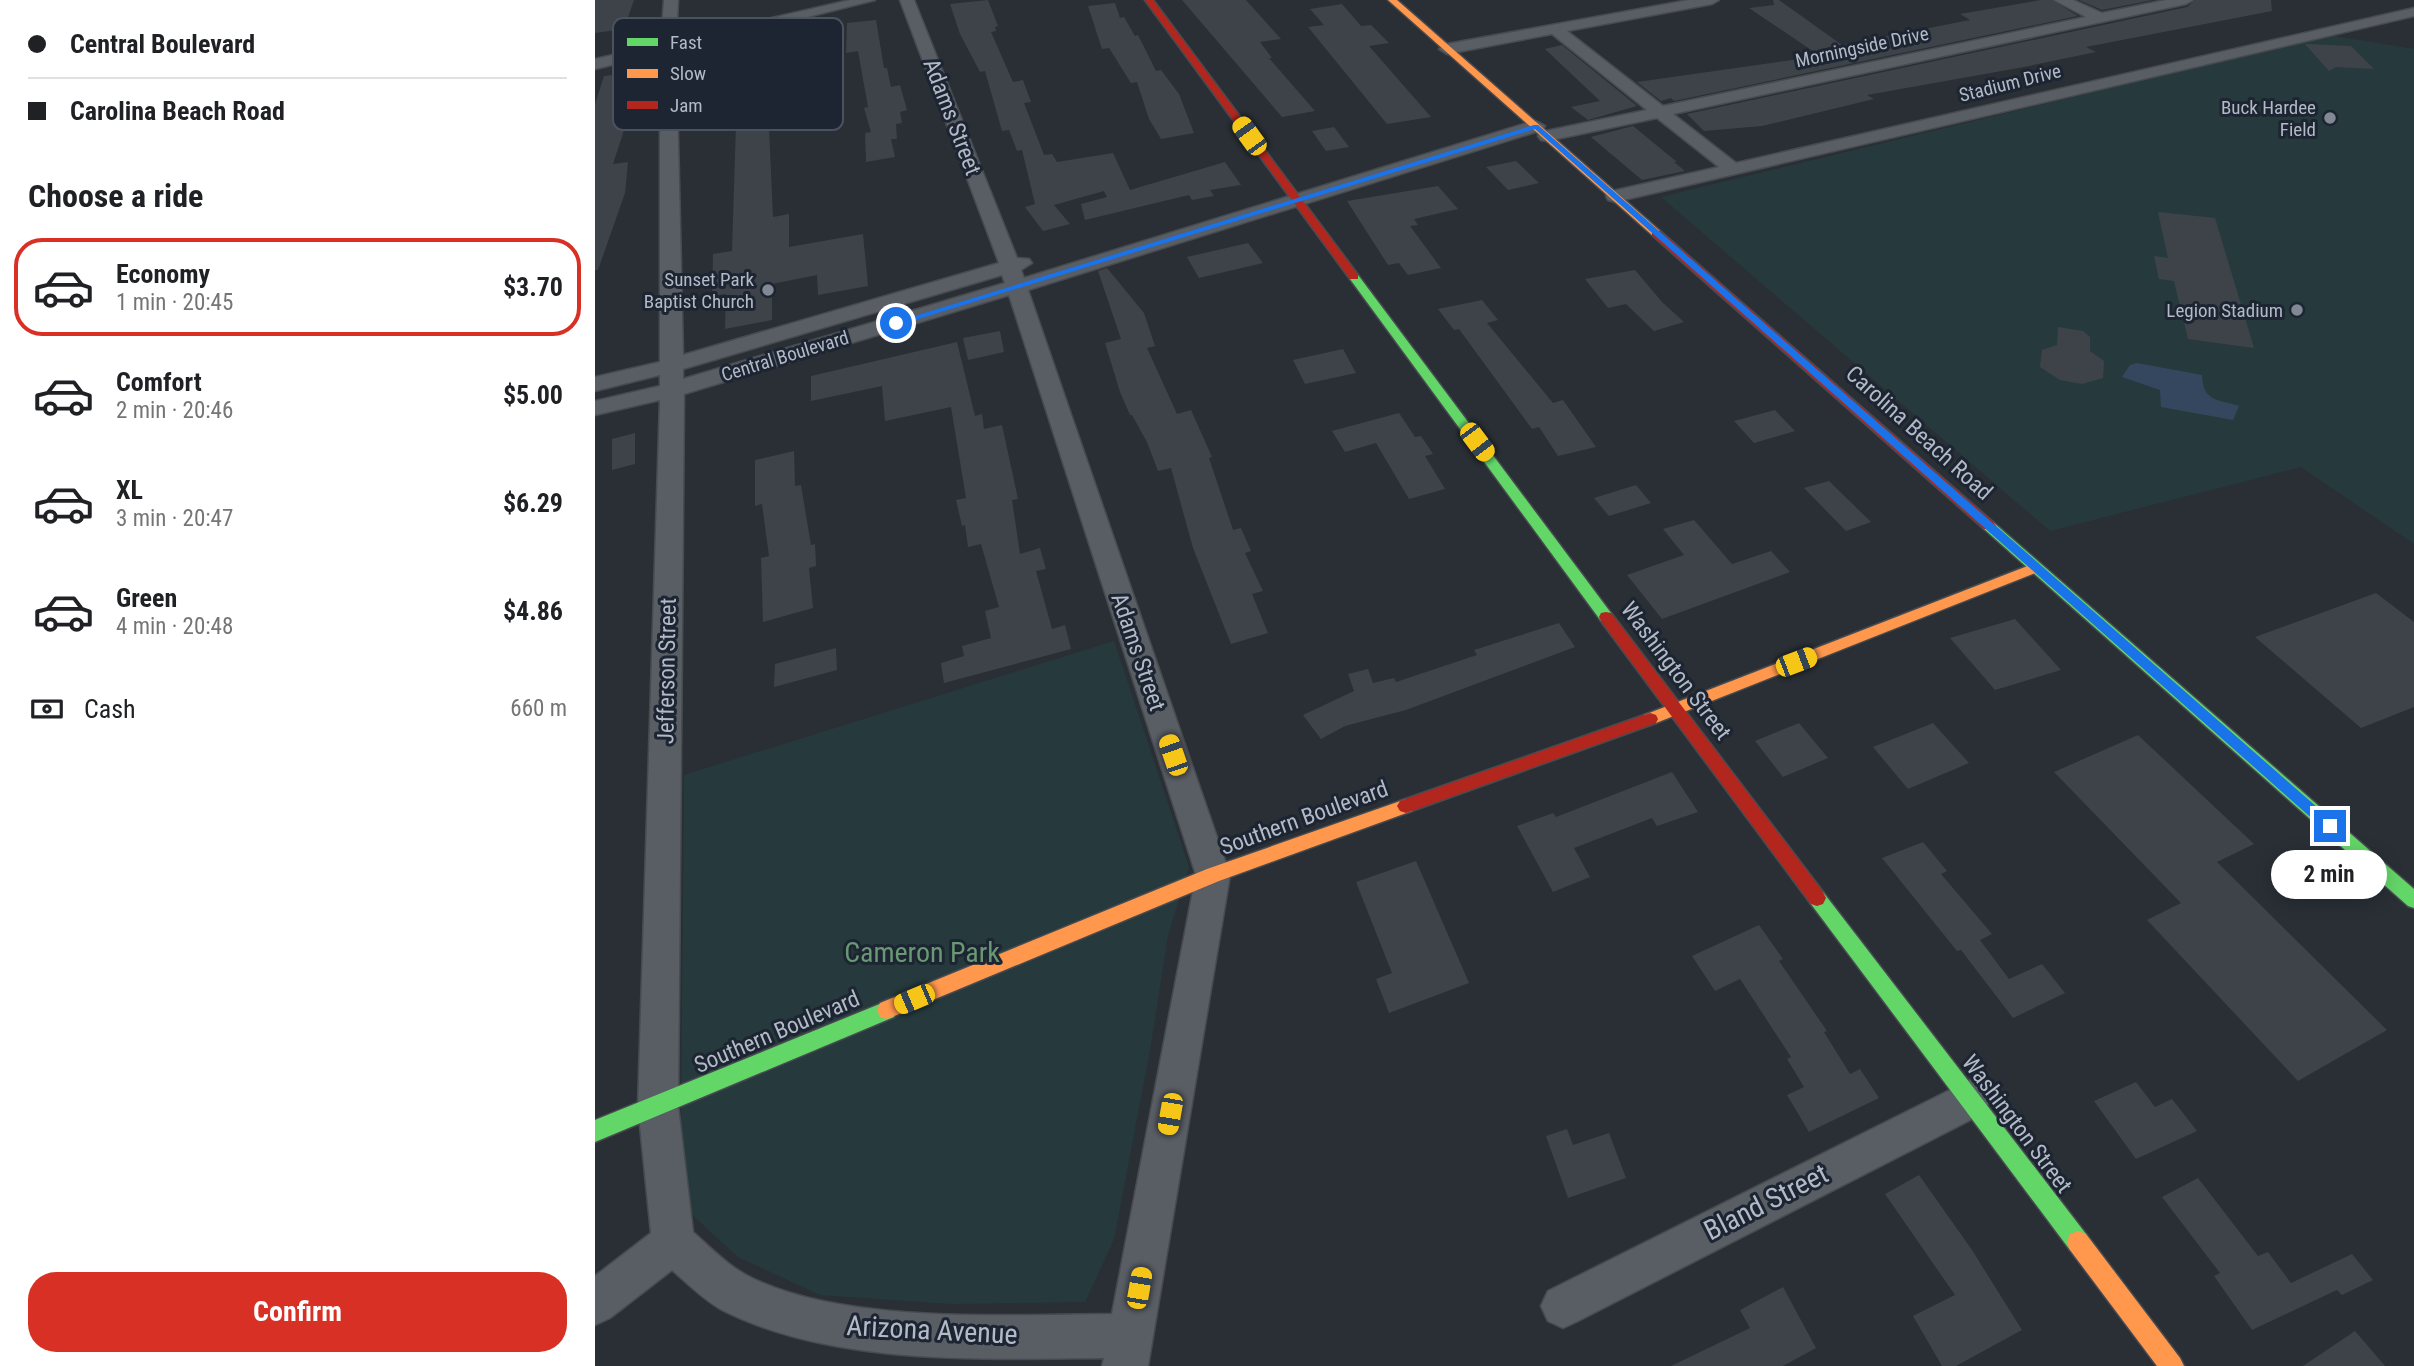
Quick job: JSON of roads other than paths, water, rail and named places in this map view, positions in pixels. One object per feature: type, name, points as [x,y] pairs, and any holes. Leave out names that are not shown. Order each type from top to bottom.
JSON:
[{"type":"main road","name":"Washington Street","points":[[1149,0],[1675,710],[2172,1366]]},
{"type":"main road","name":"Carolina Beach Road","points":[[1392,0],[1733,296],[2035,568],[2414,900]]},
{"type":"main road","name":"Southern Boulevard","points":[[595,1131],[1213,875],[1675,710],[2035,568]]},
{"type":"street","name":"Jefferson Street","points":[[671,0],[671,18]]},
{"type":"street","points":[[758,18],[826,0]]},
{"type":"street","points":[[781,18],[868,0]]},
{"type":"street","name":"Adams Street","points":[[907,0],[1012,277],[1213,875],[1127,1351]]},
{"type":"street","points":[[1447,49],[1562,23],[1711,0]]},
{"type":"street","points":[[2061,0],[2100,18]]},
{"type":"street","name":"Morningside Drive","points":[[1534,125],[1658,111],[2186,0]]},
{"type":"street","name":"Stadium Drive","points":[[1615,196],[2414,12]]},
{"type":"street","points":[[1562,23],[1658,111],[1734,170]]},
{"type":"street","points":[[595,53],[613,50]]},
{"type":"street","points":[[595,64],[613,58]]},
{"type":"street","name":"Central Boulevard","points":[[595,408],[671,378],[1291,192],[1534,125]]},
{"type":"street","name":"Jefferson Street","points":[[670,130],[671,378],[658,1106],[673,1243]]},
{"type":"street","name":"Central Boulevard","points":[[595,384],[671,378]]},
{"type":"street","name":"Bland Street","points":[[1563,1306],[1970,1099]]},
{"type":"street","points":[[595,1303],[673,1243]]},
{"type":"street","name":"Arizona Avenue","points":[[673,1243],[742,1298],[827,1324],[1127,1351]]},
{"type":"water","points":[[2137,363],[2202,375],[2208,395],[2239,406],[2233,420],[2161,407],[2160,390],[2122,377],[2130,365]]},
{"type":"place","name":"Buck Hardee Field","points":[[2330,118]]},
{"type":"place","name":"Sunset Park Baptist Church","points":[[768,290]]},
{"type":"place","name":"Legion Stadium","points":[[2297,310]]},
{"type":"park label","name":"Cameron Park","points":[[922,952]]}]
